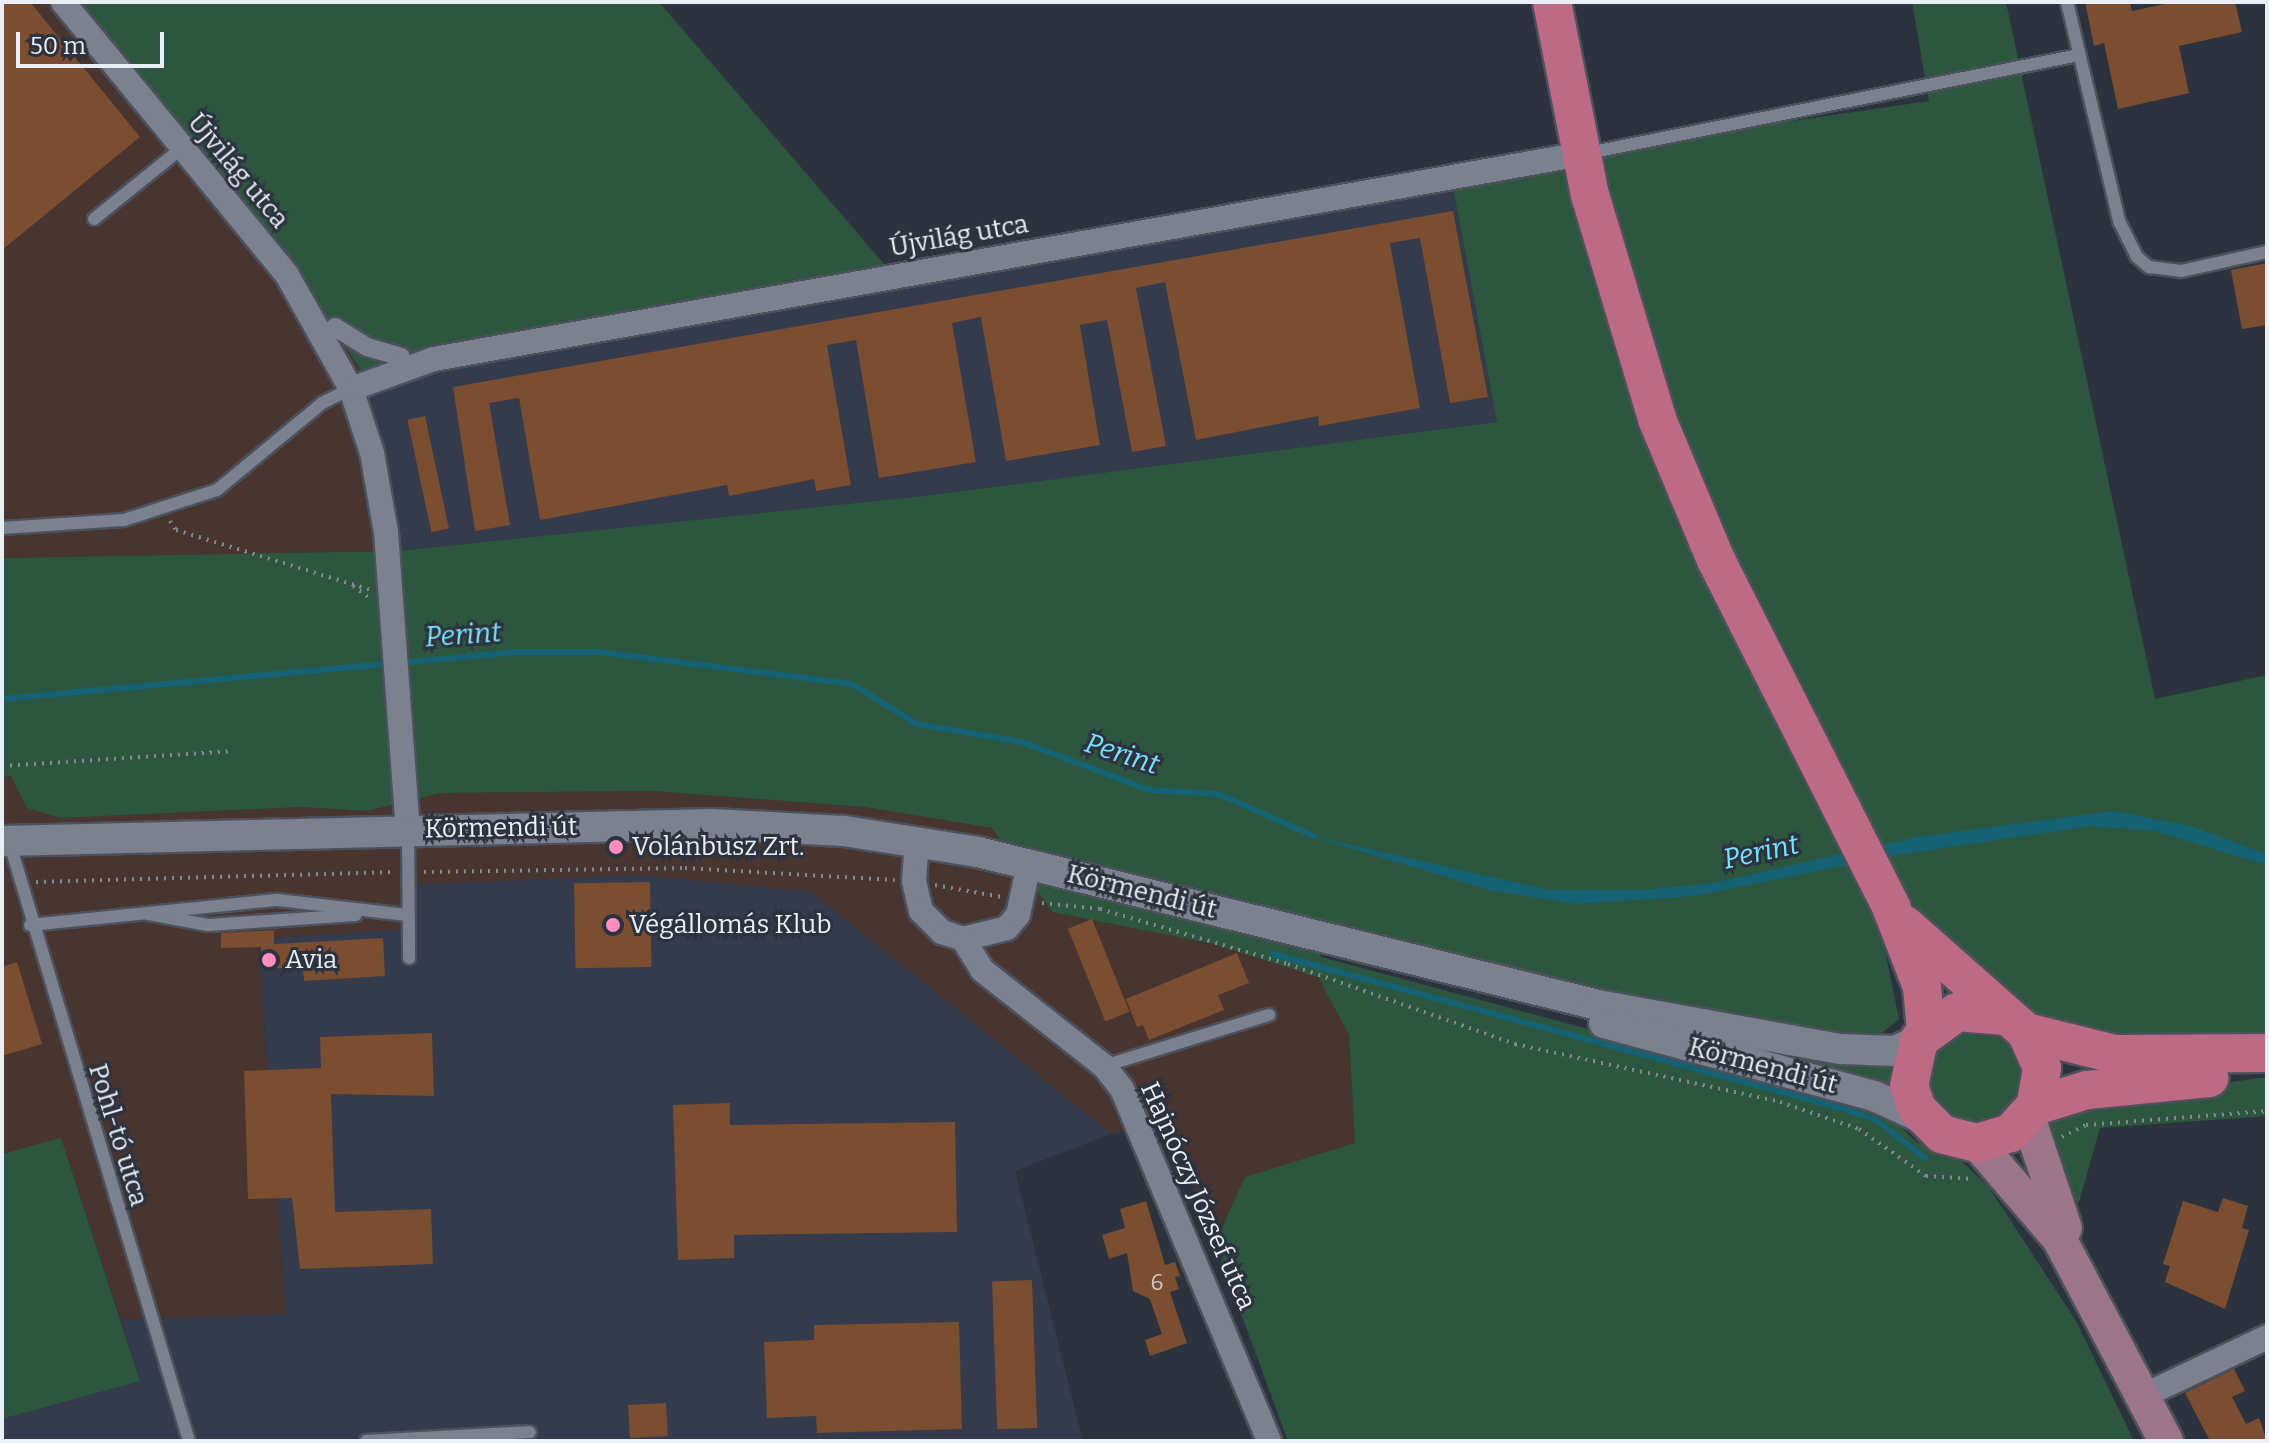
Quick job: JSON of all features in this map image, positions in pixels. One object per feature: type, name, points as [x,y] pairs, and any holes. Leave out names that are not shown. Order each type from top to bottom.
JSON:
[{"type":"main road","points":[[1552,2],[1581,154],[1657,419],[1716,560],[1891,907],[1920,979],[1922,1036],[1909,1086],[1924,1119],[1953,1139],[1977,1143],[2011,1133],[2032,1112],[2087,1090],[2267,1071]]},
{"type":"main road","points":[[1891,907],[1931,952],[2016,1024],[2042,1068],[2032,1112],[2039,1156],[2100,1313]]},
{"type":"main road","points":[[1922,1036],[1957,1012],[2016,1024],[2123,1055],[2267,1053]]},
{"type":"main road","points":[[1977,1143],[2060,1240],[2166,1441]]},
{"type":"street","name":"Újvilág utca","points":[[63,2],[287,275],[351,389],[377,477],[383,606],[400,707],[408,831]]},
{"type":"street","name":"Újvilág utca","points":[[351,389],[434,359],[1581,154]]},
{"type":"street","points":[[335,327],[367,347],[401,357]]},
{"type":"street","name":"Körmendi út","points":[[5,841],[713,824],[917,840],[1029,864],[1598,1005],[1824,1047],[1895,1051],[1922,1036]]},
{"type":"street","points":[[917,840],[914,881],[921,911],[932,924],[963,939],[1007,928],[1022,901],[1029,864]]},
{"type":"street","name":"Hajnóczy József utca","points":[[963,939],[982,970],[1104,1066],[1139,1126],[1269,1441]]},
{"type":"street","name":"Körmendi út","points":[[1370,950],[1566,1012],[1864,1093],[1924,1119]]},
{"type":"street","points":[[2143,1396],[2267,1337]]},
{"type":"lane","points":[[2067,2],[2119,221],[2137,257],[2149,267],[2181,271],[2267,252]]},
{"type":"lane","points":[[1581,154],[2079,55]]},
{"type":"lane","points":[[94,219],[182,148]]},
{"type":"lane","points":[[2,528],[124,520],[217,490],[322,403],[351,389]]},
{"type":"lane","points":[[408,831],[409,958]]},
{"type":"lane","name":"Pohl-tó utca","points":[[5,841],[189,1441]]},
{"type":"lane","points":[[30,925],[278,900],[407,915]]},
{"type":"lane","points":[[137,912],[208,925],[386,913]]},
{"type":"lane","points":[[1104,1066],[1269,1015]]},
{"type":"lane","points":[[366,1441],[530,1432]]},
{"type":"path","points":[[176,530],[377,591]]},
{"type":"path","points":[[352,585],[383,606]]},
{"type":"path","points":[[2,766],[231,751]]},
{"type":"path","points":[[17,882],[685,868],[914,881],[1022,901],[1100,909],[1288,964],[1515,1044],[1780,1102],[1859,1129],[1936,1179],[2005,1173]]},
{"type":"path","points":[[2039,1156],[2086,1125],[2267,1111]]},
{"type":"shaded area","points":[[2,2],[79,2],[276,241],[362,372],[397,551],[2,558]]},
{"type":"shaded area","points":[[1450,171],[1497,422],[923,496],[397,551],[362,372]]},
{"type":"shaded area","points":[[11,775],[27,808],[60,818],[301,807],[367,811],[441,793],[653,791],[865,807],[992,828],[1052,912],[1213,944],[1318,977],[1349,1035],[1355,1144],[1245,1177],[1215,1243],[1169,1120],[1111,1134],[811,892],[402,886],[409,929],[258,939],[286,1314],[121,1320],[61,1139],[2,1154],[2,777]]},
{"type":"shaded area","points":[[640,875],[811,892],[1111,1134],[1015,1171],[1083,1441],[2,1441],[2,1419],[140,1381],[121,1320],[286,1314],[258,939],[408,929],[402,885]]},
{"type":"green space","points":[[79,2],[659,2],[890,271],[362,372],[276,241]]},
{"type":"green space","points":[[1912,2],[2006,2],[2155,699],[2267,675],[2267,1043],[2071,1040],[1877,912],[1899,1019],[1878,1036],[1810,1035],[1666,1010],[1306,916],[1321,957],[1881,1108],[1916,1142],[1956,1156],[1988,1186],[2076,1321],[2134,1441],[1288,1441],[1215,1243],[1245,1177],[1355,1143],[1349,1035],[1318,977],[1213,944],[1052,912],[992,828],[865,807],[653,791],[441,793],[367,811],[301,807],[60,818],[27,808],[11,776],[2,777],[2,558],[397,551],[923,496],[1497,422],[1450,171],[1929,101]]},
{"type":"green space","points":[[1974,1019],[2026,1048],[2016,1118],[1952,1127],[1920,1083],[1947,1028]]},
{"type":"green space","points":[[1724,1040],[1892,1064],[1894,1090]]},
{"type":"green space","points":[[2267,1077],[2267,1116],[2100,1128],[2079,1202],[2059,1211],[2039,1123],[2051,1108]]},
{"type":"green space","points":[[61,1138],[140,1381],[2,1419],[2,1154]]},
{"type":"water","points":[[2114,811],[2190,826],[2267,854],[2267,865],[2155,831],[2091,826],[1897,855],[1694,896],[1575,904],[1489,890],[1307,835],[1549,890],[1643,890],[1713,883],[1917,837]]},
{"type":"building","points":[[2,2],[30,2],[140,137],[2,250]]},
{"type":"building","points":[[2085,2],[2130,2],[2132,11],[2174,2],[2235,2],[2242,32],[2179,46],[2189,93],[2118,109],[2104,43],[2094,46]]},
{"type":"building","points":[[1453,211],[1488,397],[1450,403],[1420,238],[1390,243],[1420,408],[1319,426],[1318,416],[1196,440],[1165,282],[1136,288],[1166,446],[1132,452],[1107,320],[1080,325],[1100,445],[1006,461],[981,317],[952,323],[976,462],[879,478],[856,340],[827,345],[851,485],[816,491],[814,479],[729,496],[727,485],[540,520],[519,398],[489,403],[510,525],[475,531],[453,387]]},
{"type":"building","points":[[2267,263],[2267,325],[2242,329],[2231,270]]},
{"type":"building","points":[[425,416],[449,528],[431,532],[407,420]]},
{"type":"building","name":"Végállomás Klub","points":[[650,882],[651,967],[575,968],[574,883]]},
{"type":"building","points":[[1092,919],[1129,1012],[1105,1021],[1068,929]]},
{"type":"building","points":[[274,930],[274,944],[383,938],[385,976],[304,981],[303,967],[262,969],[261,947],[221,948],[221,933]]},
{"type":"building","points":[[1237,953],[1249,983],[1218,995],[1224,1010],[1149,1040],[1143,1025],[1137,1027],[1126,999]]},
{"type":"building","points":[[17,962],[42,1044],[2,1056],[2,967]]},
{"type":"building","points":[[432,1033],[434,1096],[331,1094],[335,1212],[431,1209],[433,1264],[300,1269],[292,1198],[248,1199],[244,1071],[321,1068],[320,1037]]},
{"type":"building","points":[[730,1103],[730,1125],[955,1122],[957,1232],[734,1235],[734,1258],[678,1260],[673,1105]]},
{"type":"building","points":[[2223,1198],[2248,1206],[2242,1228],[2249,1230],[2225,1309],[2165,1282],[2170,1266],[2163,1264],[2183,1201],[2218,1212]]},
{"type":"building","points":[[1146,1201],[1165,1265],[1175,1262],[1180,1276],[1175,1277],[1179,1289],[1170,1292],[1187,1343],[1150,1356],[1145,1340],[1162,1334],[1150,1299],[1133,1291],[1127,1253],[1109,1259],[1102,1235],[1125,1228],[1120,1209]]},
{"type":"building","points":[[1032,1280],[1037,1428],[997,1429],[992,1281]]},
{"type":"building","points":[[959,1322],[962,1429],[817,1433],[816,1416],[767,1418],[764,1342],[814,1340],[814,1325]]},
{"type":"building","points":[[2234,1369],[2245,1391],[2232,1397],[2246,1424],[2259,1418],[2267,1441],[2210,1441],[2185,1393]]},
{"type":"building","points":[[666,1403],[668,1436],[630,1438],[628,1405]]},
{"type":"waterway","name":"Perint","points":[[400,663],[514,652],[599,652],[852,684],[917,724],[1022,742],[1149,790],[1219,794],[1314,836]]},
{"type":"waterway","name":"Perint","points":[[2,699],[389,664]]},
{"type":"waterway","points":[[1273,954],[1848,1110],[1876,1120],[1925,1158]]},
{"type":"place","name":"Volánbusz Zrt.","points":[[616,847]]},
{"type":"place","name":"Végállomás Klub","points":[[613,925]]},
{"type":"place","name":"Avia","points":[[269,960]]}]
